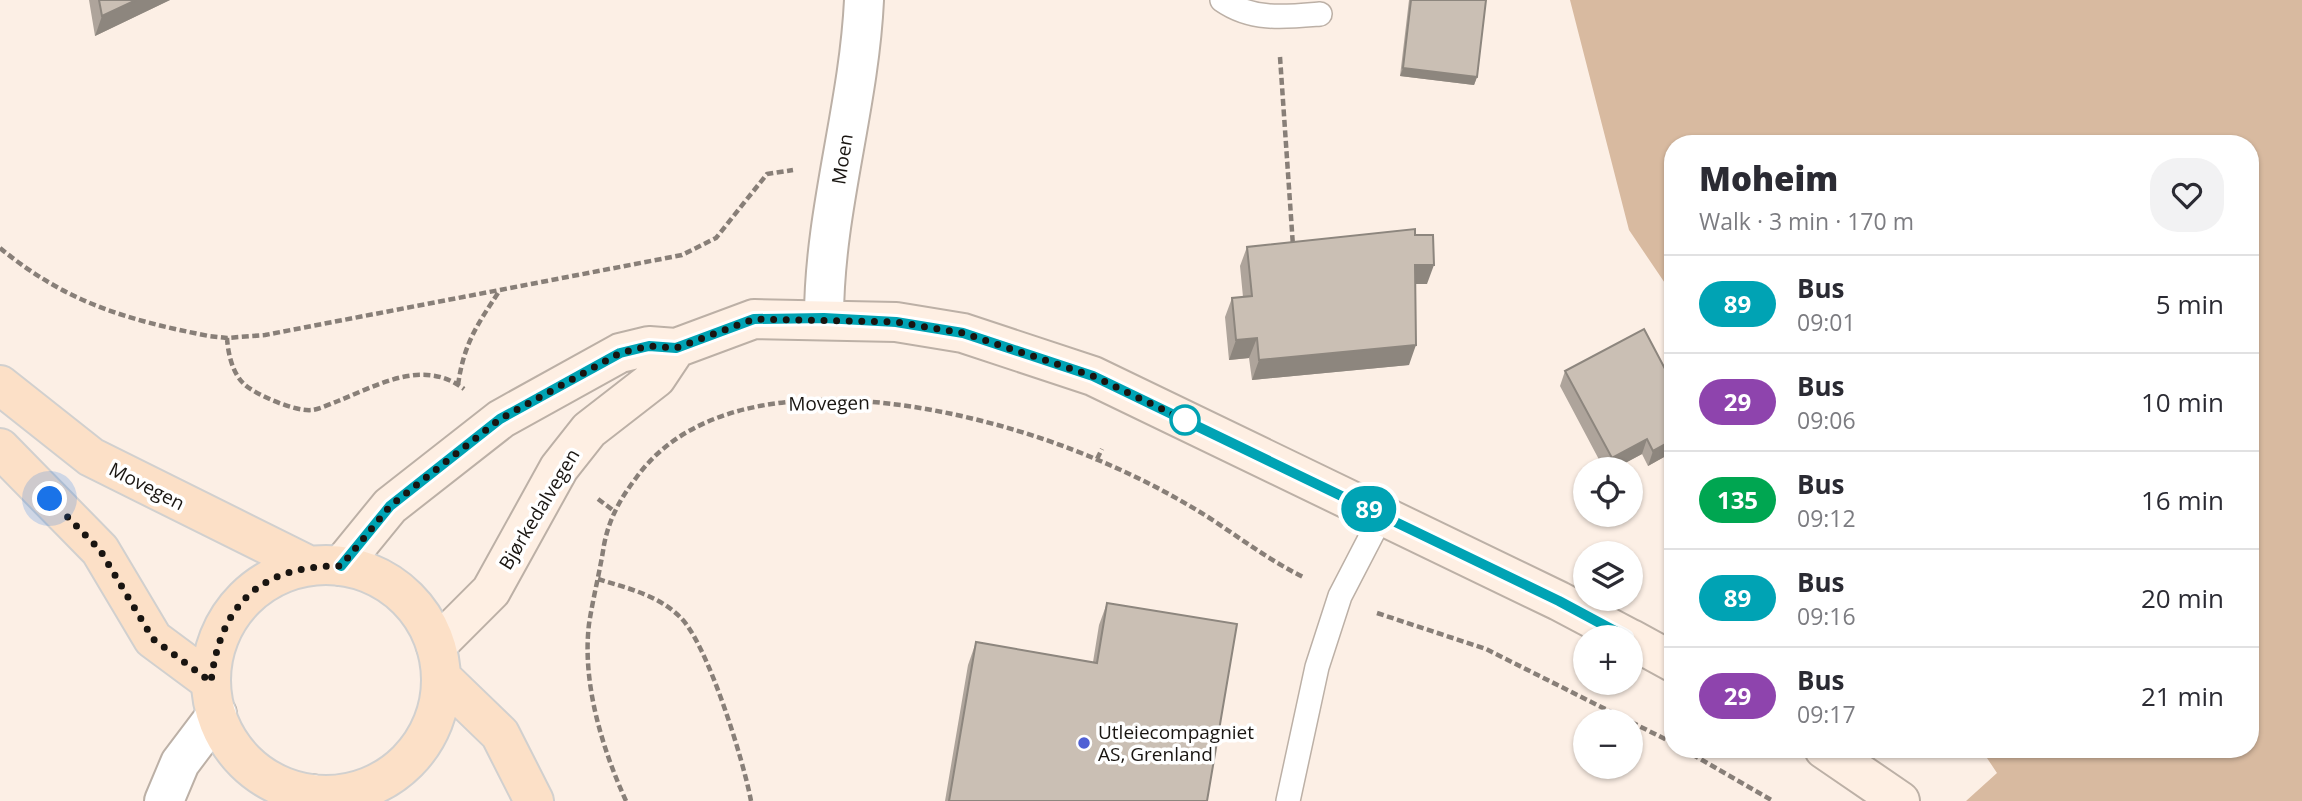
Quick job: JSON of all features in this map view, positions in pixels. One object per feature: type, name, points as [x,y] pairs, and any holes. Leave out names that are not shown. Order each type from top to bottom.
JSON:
[{"type":"main road","points":[[324,566],[390,506],[500,419],[620,353],[649,346],[676,348],[754,319],[824,318],[896,322],[963,333],[1093,376],[1603,625]]},
{"type":"main road","name":"Bjørkedalvegen","points":[[439,662],[491,591],[559,468],[589,430],[656,378],[676,348]]},
{"type":"main road","name":"Movegen","points":[[0,385],[91,457],[224,526],[324,566]]},
{"type":"main road","points":[[0,448],[100,550],[153,639],[214,698]]},
{"type":"main road","points":[[439,662],[438,710],[424,741],[404,765],[376,784],[329,797],[281,785],[252,768],[230,744],[214,698],[215,649],[228,618],[249,594],[277,575],[324,566],[372,574],[401,591],[422,616],[439,662],[500,734],[534,801]]},
{"type":"main road","points":[[1643,646],[1664,657]]},
{"type":"main road","points":[[1837,758],[1900,801]]},
{"type":"street","name":"Moen","points":[[824,318],[829,228],[842,162],[864,0]]},
{"type":"street","points":[[164,801],[214,698]]},
{"type":"lane","points":[[1222,0],[1238,12],[1277,18],[1320,14]]},
{"type":"lane","points":[[1288,801],[1317,667],[1340,596],[1382,515]]},
{"type":"path","points":[[1277,18],[1293,246]]},
{"type":"path","points":[[0,248],[51,283],[104,311],[147,324],[226,338],[265,335],[682,255],[716,238],[767,174],[797,169]]},
{"type":"path","points":[[458,385],[470,336],[501,289]]},
{"type":"path","points":[[226,338],[229,358],[243,383],[278,404],[311,411],[407,375],[430,373],[458,385],[474,397]]},
{"type":"path","name":"Movegen","points":[[626,801],[600,727],[590,679],[589,626],[608,521],[651,456],[684,433],[743,410],[840,399],[893,403],[969,417],[1031,435],[1097,459],[1167,492],[1259,552],[1340,596],[1392,619],[1457,637],[1486,649],[1606,709]]},
{"type":"path","points":[[1097,459],[1102,449]]},
{"type":"path","points":[[598,579],[641,592],[665,604],[696,637],[712,674],[751,801]]},
{"type":"path","name":"Movegen","points":[[1643,728],[1664,738]]},
{"type":"path","points":[[1699,758],[1773,801]]},
{"type":"shaded area","points":[[1570,0],[2302,0],[2302,801],[1966,801],[1997,773],[1987,758],[2259,758],[2259,135],[1664,135],[1664,282],[1629,230]]},
{"type":"building","points":[[99,0],[136,0],[102,16]]},
{"type":"building","points":[[1411,0],[1486,0],[1477,77],[1403,68]]},
{"type":"building","points":[[1415,229],[1415,235],[1433,235],[1434,265],[1415,265],[1416,345],[1259,360],[1257,338],[1236,340],[1232,298],[1252,296],[1247,247]]},
{"type":"building","points":[[1644,329],[1664,367],[1664,445],[1653,451],[1647,439],[1611,457],[1565,371]]},
{"type":"building","name":"Utleiecompagniet AS, Grenland","points":[[1107,603],[1237,624],[1207,801],[949,801],[976,642],[1097,663]]},
{"type":"bus line","name":"89","points":[[341,566],[390,506],[500,419],[620,353],[649,346],[676,348],[754,319],[824,318],[896,322],[963,333],[1093,376],[1604,625]]},
{"type":"place","name":"Utleiecompagniet AS, Grenland","points":[[1084,743]]},
{"type":"route","points":[[50,499],[100,550],[153,639],[211,682],[215,649],[228,618],[249,594],[277,575],[308,565],[341,566],[390,506],[500,419],[620,353],[649,346],[676,348],[754,319],[824,318],[896,322],[963,333],[1093,376],[1185,420]]}]
